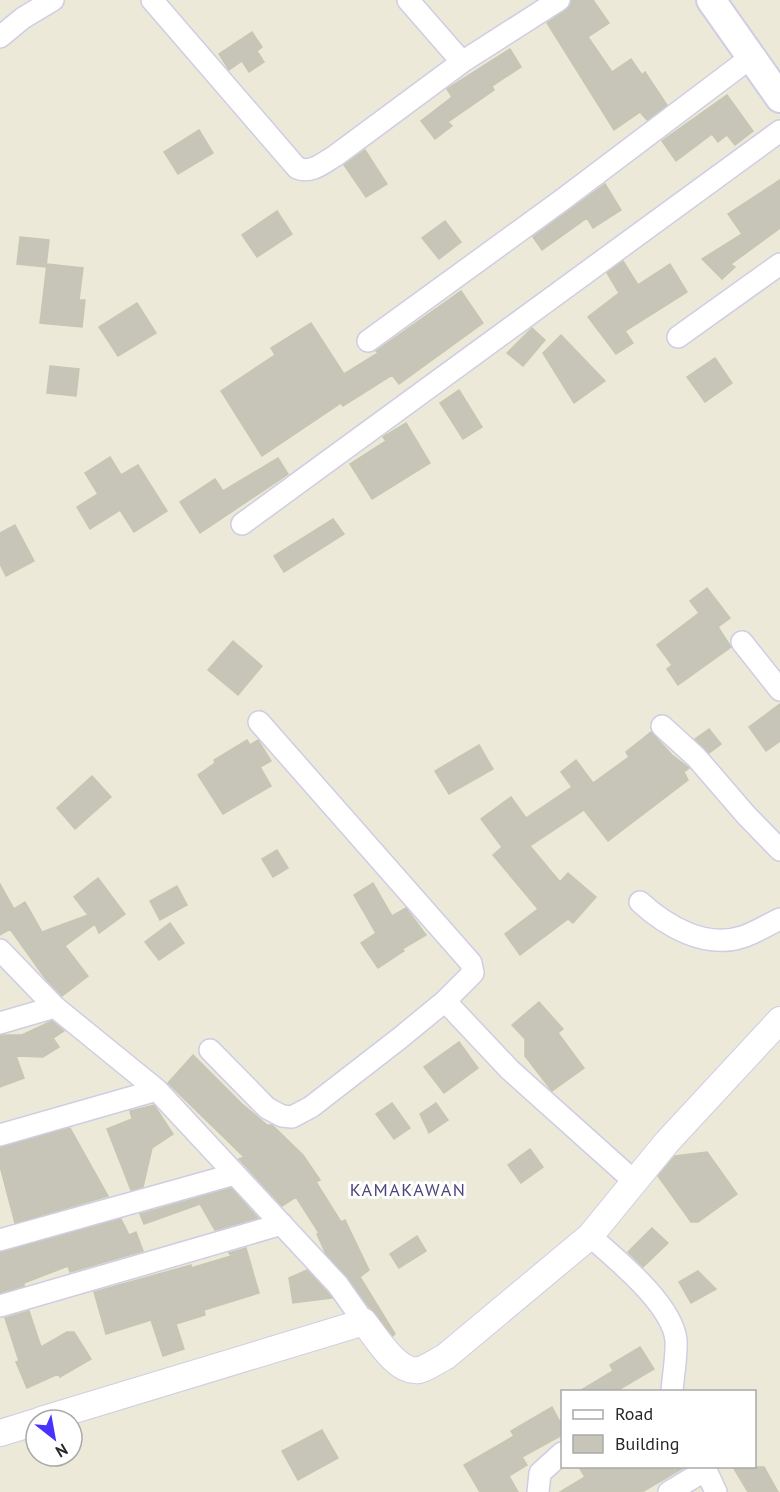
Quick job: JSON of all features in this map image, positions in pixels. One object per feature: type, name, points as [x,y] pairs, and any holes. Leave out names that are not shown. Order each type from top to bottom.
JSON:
[{"type":"main road","points":[[711,0],[780,98]]},
{"type":"street","points":[[0,37],[23,18],[53,0]]},
{"type":"street","points":[[152,0],[297,168],[303,171],[314,169],[335,156],[462,62],[559,0]]},
{"type":"street","points":[[408,0],[462,62]]},
{"type":"street","points":[[369,341],[562,200],[750,58]]},
{"type":"street","points":[[242,524],[780,131]]},
{"type":"street","points":[[678,337],[780,264]]},
{"type":"street","points":[[742,642],[780,690]]},
{"type":"street","points":[[210,1050],[267,1108],[282,1116],[292,1117],[311,1107],[445,1001],[469,980],[473,973],[471,963],[259,722]]},
{"type":"street","points":[[662,726],[696,757],[780,850]]},
{"type":"street","points":[[640,902],[671,927],[723,940],[741,937],[780,919]]},
{"type":"street","points":[[1,952],[55,1007],[157,1090],[338,1285],[364,1322],[395,1359],[405,1367],[419,1370],[445,1357],[590,1236],[667,1142],[780,1020]]},
{"type":"street","points":[[445,1001],[473,1034],[510,1070],[634,1182]]},
{"type":"street","points":[[0,1023],[55,1007]]},
{"type":"street","points":[[0,1135],[157,1090]]},
{"type":"street","points":[[0,1240],[235,1174]]},
{"type":"street","points":[[0,1306],[282,1224]]},
{"type":"street","points":[[590,1236],[643,1284],[670,1323],[676,1339],[672,1390]]},
{"type":"street","points":[[81,1408],[364,1322]]},
{"type":"street","points":[[0,1432],[24,1425]]},
{"type":"street","points":[[538,1492],[540,1473],[561,1454]]},
{"type":"street","points":[[669,1492],[705,1468],[716,1492]]},
{"type":"building","points":[[572,0],[593,0],[609,23],[588,37],[612,72],[631,59],[642,75],[645,72],[667,105],[647,120],[640,112],[614,130],[547,23],[566,10]]},
{"type":"building","points":[[252,32],[262,47],[257,51],[264,62],[249,72],[242,61],[229,70],[219,54]]},
{"type":"building","points":[[510,49],[521,67],[492,86],[494,90],[448,122],[452,126],[435,139],[421,121],[452,97],[447,89]]},
{"type":"building","points":[[727,95],[753,131],[735,145],[727,135],[718,142],[712,134],[676,161],[662,141]]},
{"type":"building","points":[[199,130],[213,153],[178,174],[164,152]]},
{"type":"building","points":[[365,150],[387,184],[366,197],[344,165]]},
{"type":"building","points":[[780,180],[780,228],[731,264],[735,267],[722,279],[702,259],[742,234],[728,214]]},
{"type":"building","points":[[605,184],[621,210],[593,228],[587,218],[542,250],[533,237]]},
{"type":"building","points":[[277,211],[292,234],[257,257],[242,235]]},
{"type":"building","points":[[445,221],[461,242],[439,259],[422,238]]},
{"type":"building","points":[[20,237],[49,240],[46,267],[17,264]]},
{"type":"building","points":[[623,261],[638,285],[670,264],[687,292],[625,331],[633,343],[616,354],[588,317],[619,293],[607,273]]},
{"type":"building","points":[[47,264],[83,268],[79,300],[85,300],[82,327],[40,323]]},
{"type":"building","points":[[461,291],[483,323],[399,384],[392,375],[343,406],[341,403],[262,456],[221,391],[275,355],[271,348],[311,323],[344,374],[378,353],[376,351]]},
{"type":"building","points":[[137,303],[156,333],[118,356],[99,327]]},
{"type":"building","points":[[532,328],[545,340],[523,366],[507,353]]},
{"type":"building","points":[[561,335],[605,381],[574,403],[543,353]]},
{"type":"building","points":[[715,358],[732,383],[705,402],[687,377]]},
{"type":"building","points":[[50,366],[79,369],[76,396],[47,393]]},
{"type":"building","points":[[459,390],[482,427],[463,439],[440,403]]},
{"type":"building","points":[[406,423],[430,463],[372,499],[350,464],[386,441],[383,437]]},
{"type":"building","points":[[110,457],[121,475],[138,465],[167,511],[134,532],[120,510],[90,529],[77,507],[98,494],[85,473]]},
{"type":"building","points":[[278,458],[288,474],[200,533],[180,502],[215,479],[223,491]]},
{"type":"building","points":[[333,519],[344,534],[284,572],[274,556]]},
{"type":"building","points":[[15,525],[34,561],[6,576],[0,564],[0,533]]},
{"type":"building","points":[[707,588],[730,618],[718,627],[731,647],[678,685],[667,669],[672,665],[657,645],[699,613],[690,601]]},
{"type":"building","points":[[233,641],[262,666],[238,695],[208,670]]},
{"type":"building","points":[[780,704],[780,741],[766,751],[749,727]]},
{"type":"building","points":[[709,729],[721,744],[709,753],[695,739]]},
{"type":"building","points":[[651,732],[672,755],[689,768],[684,772],[688,780],[608,841],[584,810],[530,846],[560,882],[568,873],[596,897],[573,923],[568,919],[520,955],[505,934],[538,909],[493,855],[502,847],[481,819],[511,797],[526,818],[572,787],[561,772],[576,760],[593,783],[629,757],[626,752]]},
{"type":"building","points":[[247,740],[250,745],[258,740],[271,761],[260,767],[271,786],[223,814],[198,775],[215,763],[214,760]]},
{"type":"building","points":[[479,745],[493,769],[449,794],[435,771]]},
{"type":"building","points":[[92,776],[111,797],[75,829],[57,808]]},
{"type":"building","points":[[277,850],[288,868],[273,877],[262,859]]},
{"type":"building","points":[[98,878],[125,914],[99,933],[95,924],[65,946],[88,976],[62,996],[45,978],[10,929],[0,935],[0,884],[14,909],[25,902],[42,932],[88,915],[74,897]]},
{"type":"building","points":[[373,883],[392,916],[406,908],[426,935],[402,949],[404,951],[378,968],[361,943],[376,933],[354,895]]},
{"type":"building","points":[[177,886],[187,905],[160,920],[150,901]]},
{"type":"building","points":[[170,923],[184,943],[159,960],[145,942]]},
{"type":"building","points":[[539,1002],[563,1029],[558,1033],[584,1068],[552,1091],[525,1056],[525,1039],[512,1025]]},
{"type":"building","points":[[52,1021],[64,1031],[53,1038],[59,1047],[43,1057],[16,1056],[24,1078],[0,1087],[0,1035],[22,1035]]},
{"type":"building","points":[[459,1042],[478,1068],[444,1093],[424,1067]]},
{"type":"building","points":[[193,1055],[242,1104],[267,1125],[272,1125],[303,1155],[320,1180],[316,1182],[341,1222],[345,1220],[369,1270],[360,1277],[395,1334],[393,1336],[326,1254],[317,1234],[319,1233],[296,1197],[282,1206],[239,1159],[244,1157],[168,1083]]},
{"type":"building","points":[[392,1103],[410,1128],[394,1139],[376,1114]]},
{"type":"building","points":[[436,1103],[448,1120],[429,1133],[420,1114]]},
{"type":"building","points":[[154,1105],[173,1134],[152,1148],[143,1187],[131,1190],[107,1129],[132,1119],[130,1111]]},
{"type":"building","points":[[70,1128],[108,1196],[15,1223],[0,1166],[0,1147]]},
{"type":"building","points":[[530,1149],[543,1167],[521,1183],[508,1165]]},
{"type":"building","points":[[707,1152],[737,1194],[698,1222],[691,1222],[658,1176],[675,1156]]},
{"type":"building","points":[[231,1188],[258,1218],[215,1230],[200,1204],[144,1224],[140,1214]]},
{"type":"building","points":[[121,1219],[129,1235],[136,1232],[143,1251],[70,1272],[68,1266],[24,1283],[24,1286],[0,1293],[0,1252]]},
{"type":"building","points":[[652,1228],[668,1243],[643,1267],[628,1252]]},
{"type":"building","points":[[417,1236],[426,1251],[399,1268],[390,1254]]},
{"type":"building","points":[[246,1248],[259,1293],[204,1310],[205,1315],[176,1324],[184,1349],[163,1356],[151,1320],[106,1334],[94,1292],[191,1265],[191,1268],[231,1256],[229,1253]]},
{"type":"building","points":[[307,1270],[332,1298],[293,1303],[289,1278]]},
{"type":"building","points":[[698,1271],[716,1289],[691,1303],[679,1282]]},
{"type":"building","points":[[29,1311],[41,1347],[67,1332],[74,1332],[91,1359],[60,1377],[58,1374],[27,1388],[16,1362],[19,1361],[5,1318]]},
{"type":"building","points":[[640,1347],[654,1369],[618,1390],[581,1390],[613,1371],[610,1365]]},
{"type":"building","points":[[552,1407],[561,1424],[561,1436],[522,1457],[527,1465],[509,1476],[518,1492],[480,1492],[464,1465],[514,1436],[511,1431]]},
{"type":"building","points":[[322,1430],[338,1458],[298,1480],[282,1451]]},
{"type":"building","points":[[764,1467],[778,1492],[748,1492],[734,1468]]},
{"type":"building","points":[[580,1468],[683,1468],[642,1492],[560,1492],[585,1477]]},
{"type":"district","name":"KAMAKAWAN","points":[[408,1190]]}]
